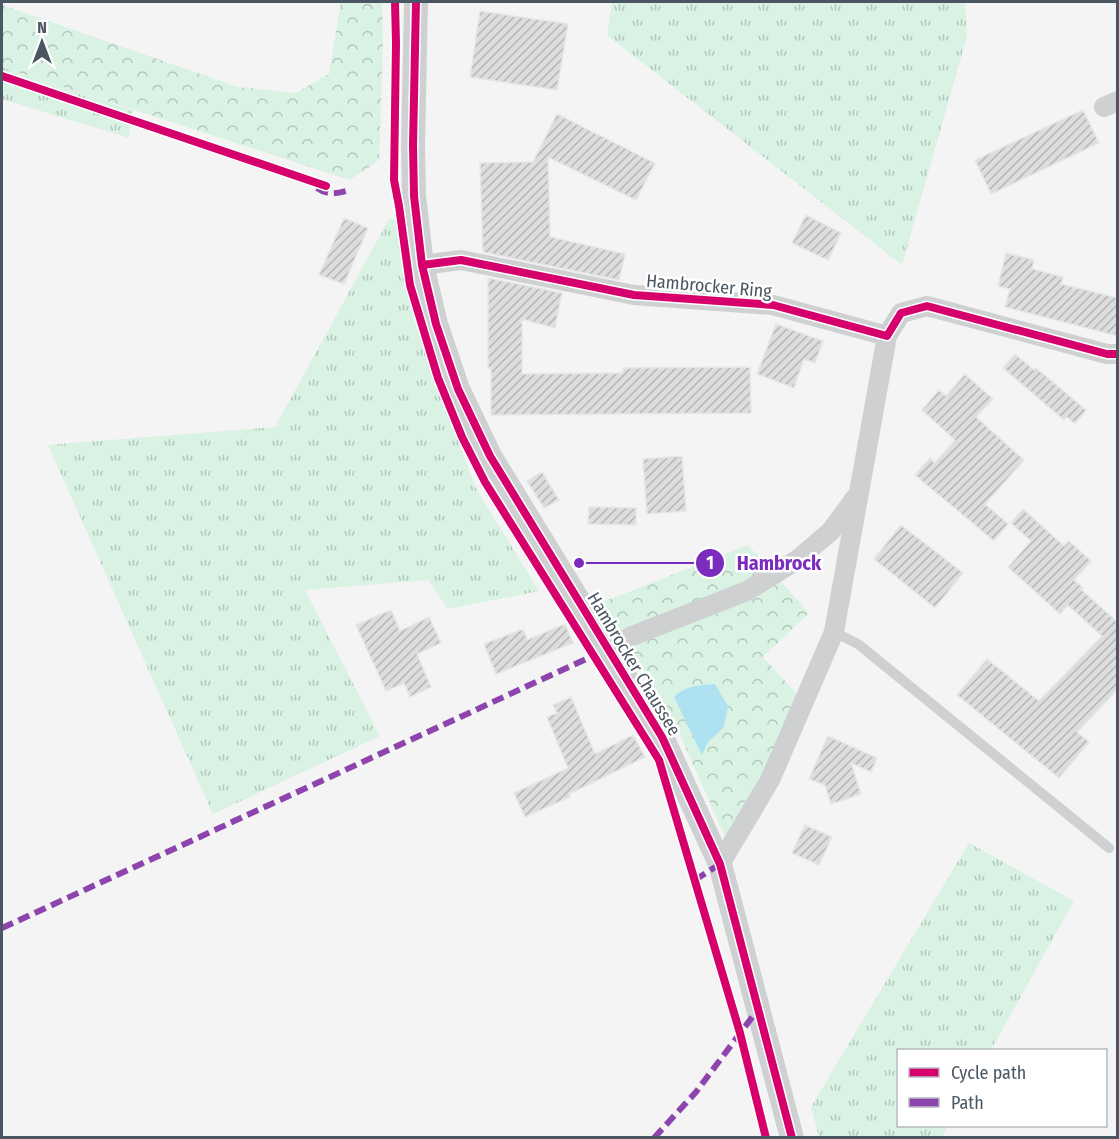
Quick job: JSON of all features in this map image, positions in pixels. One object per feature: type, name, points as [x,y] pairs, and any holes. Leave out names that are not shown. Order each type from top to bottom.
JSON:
[{"type":"street","name":"Hambrocker Chaussee","points":[[416,4],[414,196],[422,265],[436,324],[458,389],[490,456],[662,737],[720,864],[792,1137]]},
{"type":"street","name":"Hambrocker Ring","points":[[422,265],[462,260],[634,296],[773,305],[887,336]]},
{"type":"street","points":[[720,864],[770,780],[834,632],[887,336],[901,313],[927,306],[1107,354],[1118,354]]},
{"type":"street","points":[[608,649],[632,636],[747,591],[797,560],[831,531],[859,492]]},
{"type":"lane","points":[[834,632],[858,644],[1109,848]]},
{"type":"green space","points":[[341,2],[382,2],[383,47],[379,160],[350,180],[2,67],[2,5],[238,87],[296,93],[329,74]]},
{"type":"green space","points":[[612,2],[965,2],[967,36],[902,265],[607,35]]},
{"type":"green space","points":[[2,67],[133,110],[129,138],[2,99]]},
{"type":"green space","points":[[389,219],[397,219],[405,281],[432,377],[449,415],[475,487],[539,591],[448,609],[428,580],[305,590],[380,736],[213,814],[48,445],[275,427]]},
{"type":"green space","points":[[748,545],[809,613],[763,657],[799,696],[766,776],[727,841],[676,726],[603,602]],"holes":[[[714,684],[724,727],[708,742],[702,754]]]},
{"type":"green space","points":[[969,843],[1074,901],[992,1049],[897,1049],[897,1127],[947,1127],[942,1137],[819,1137],[811,1107]]},
{"type":"water","points":[[715,684],[728,706],[724,727],[708,742],[702,755],[674,697],[687,688]]},
{"type":"building","points":[[480,11],[568,24],[557,90],[470,77]]},
{"type":"building","points":[[1083,110],[1099,143],[991,194],[975,160]]},
{"type":"building","points":[[557,114],[655,163],[636,200],[548,157],[550,237],[625,254],[619,280],[483,252],[480,163],[533,162]]},
{"type":"building","points":[[806,215],[841,233],[828,260],[792,243]]},
{"type":"building","points":[[344,218],[368,228],[344,284],[319,275]]},
{"type":"building","points":[[1006,253],[1034,260],[1032,269],[1063,277],[1061,284],[1118,298],[1118,336],[1005,307],[1010,289],[998,286]]},
{"type":"building","points":[[488,278],[562,293],[555,328],[522,319],[522,374],[623,373],[623,368],[750,367],[751,413],[491,415],[491,368],[488,368]]},
{"type":"building","points":[[776,324],[823,341],[815,363],[804,359],[794,388],[757,374]]},
{"type":"building","points":[[1015,354],[1034,370],[1036,368],[1086,410],[1075,424],[1067,417],[1064,420],[1003,368]]},
{"type":"building","points":[[965,374],[993,399],[976,417],[1024,460],[985,504],[1008,524],[994,541],[915,475],[930,458],[935,463],[955,440],[922,410],[939,390],[946,396]]},
{"type":"building","points":[[682,456],[686,511],[647,514],[643,459]]},
{"type":"building","points":[[542,472],[559,500],[544,508],[527,481]]},
{"type":"building","points":[[589,507],[636,508],[636,525],[588,524]]},
{"type":"building","points":[[1023,509],[1064,546],[1069,541],[1091,561],[1074,580],[1116,621],[1118,619],[1118,689],[1077,732],[1089,742],[1059,778],[957,695],[987,659],[1039,701],[1102,636],[1068,605],[1060,614],[1008,567],[1031,541],[1011,523]]},
{"type":"building","points":[[901,525],[963,573],[935,608],[874,559]]},
{"type":"building","points":[[391,610],[400,631],[429,617],[441,643],[417,654],[431,687],[410,697],[404,683],[386,691],[356,625]]},
{"type":"building","points":[[565,624],[573,643],[496,674],[484,644],[523,629],[527,640]]},
{"type":"building","points":[[571,697],[595,754],[633,735],[645,757],[569,794],[570,797],[525,817],[514,793],[568,768],[547,717],[557,713],[553,705]]},
{"type":"building","points":[[828,736],[877,758],[871,772],[851,763],[861,794],[831,804],[825,785],[809,779]]},
{"type":"building","points":[[805,825],[832,837],[819,865],[792,853]]},
{"type":"marked path","points":[[317,188],[331,193],[346,191]]},
{"type":"marked path","points":[[2,928],[597,654]]},
{"type":"marked path","points":[[695,880],[720,864]]},
{"type":"marked path","points":[[654,1138],[696,1092],[759,1008]]},
{"type":"cycle path","points":[[395,2],[394,180],[410,285],[438,378],[462,437],[485,482],[659,760],[740,1033],[766,1138]]},
{"type":"cycle path","points":[[416,2],[414,196],[422,265],[436,324],[458,389],[490,456],[662,737],[720,864],[792,1138]]},
{"type":"cycle path","points":[[2,76],[326,186]]},
{"type":"cycle path","points":[[422,265],[461,260],[634,295],[773,305],[887,336],[901,313],[927,306],[1107,354],[1118,354]]},
{"type":"place","name":"Hambrock","points":[[579,563]]}]
